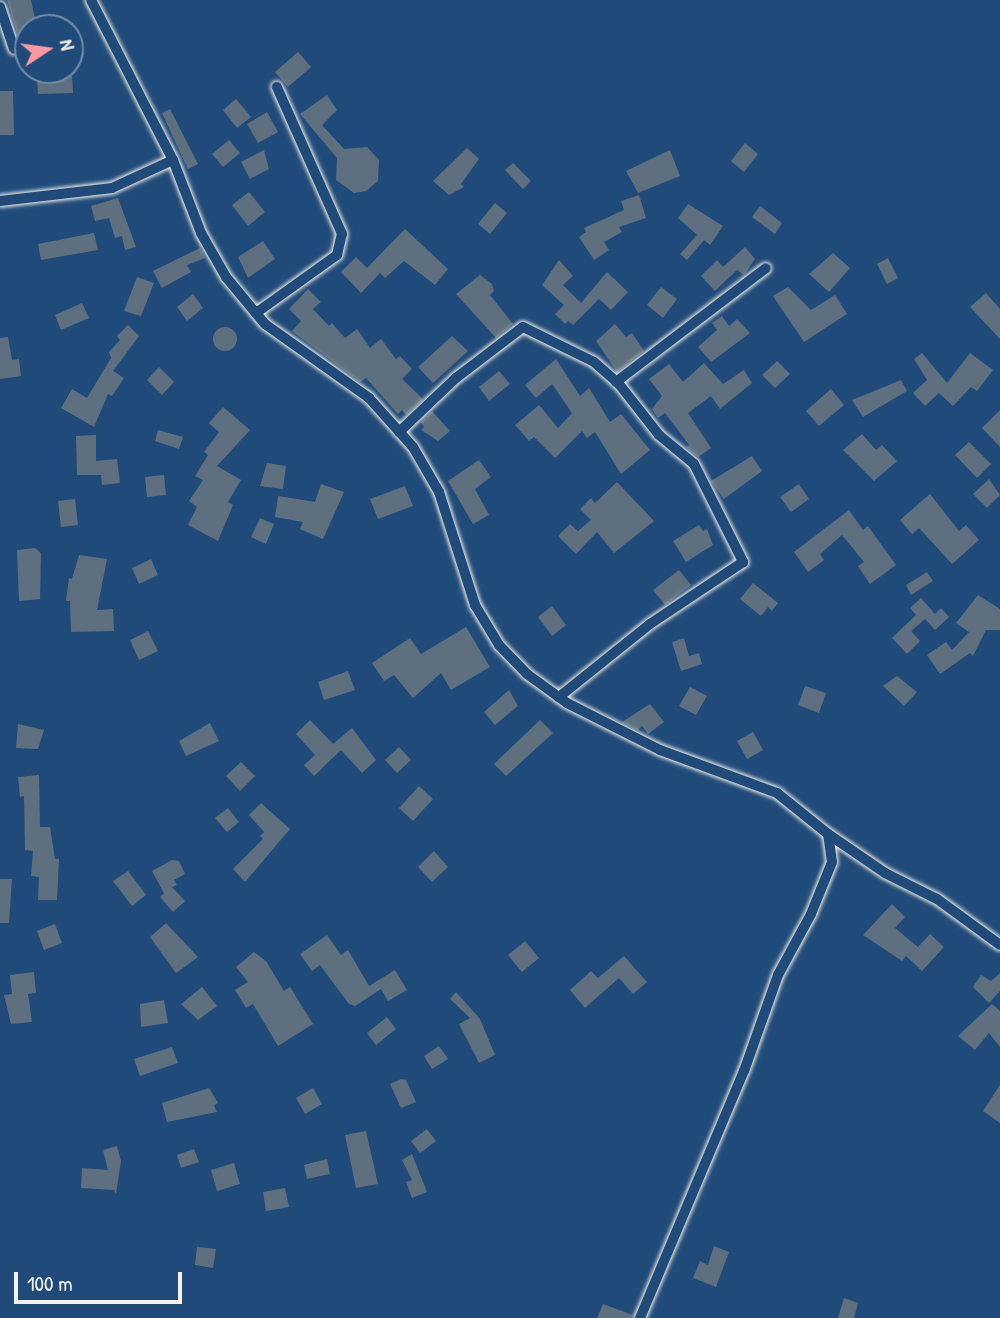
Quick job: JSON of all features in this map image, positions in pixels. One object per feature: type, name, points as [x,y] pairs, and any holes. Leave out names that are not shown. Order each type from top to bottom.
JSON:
[{"type":"street","points":[[91,0],[136,95],[173,160],[201,233],[226,276],[256,313],[369,398],[399,432],[439,492],[475,606],[493,635],[527,674],[559,697],[660,750],[777,793],[828,834],[885,873],[937,899],[1000,945]]},
{"type":"street","points":[[0,7],[14,47]]},
{"type":"street","points":[[256,313],[337,255],[342,234],[277,86]]},
{"type":"street","points":[[0,201],[112,188],[173,160]]},
{"type":"street","points":[[616,382],[766,268]]},
{"type":"street","points":[[399,432],[474,362],[523,327],[594,362],[616,382],[659,435],[694,464],[743,562],[650,624],[559,697]]},
{"type":"street","points":[[640,1318],[744,1071],[778,975],[811,914],[832,862],[828,834]]},
{"type":"building","points":[[7,0],[31,0],[34,14],[14,14],[14,23]]},
{"type":"building","points":[[298,52],[311,67],[288,87],[275,72]]},
{"type":"building","points":[[37,84],[72,84],[73,93],[38,94]]},
{"type":"building","points":[[0,91],[13,91],[14,135],[0,135]]},
{"type":"building","points":[[327,95],[337,110],[322,125],[344,149],[367,147],[379,160],[378,181],[366,191],[354,193],[336,180],[337,158],[300,114]]},
{"type":"building","points":[[236,99],[251,117],[237,128],[223,110]]},
{"type":"building","points":[[170,109],[198,164],[188,169],[162,113]]},
{"type":"building","points":[[267,112],[278,132],[258,143],[247,124]]},
{"type":"building","points":[[229,140],[240,153],[223,167],[212,154]]},
{"type":"building","points":[[745,143],[758,154],[744,172],[731,161]]},
{"type":"building","points":[[467,148],[479,159],[461,184],[464,187],[449,195],[433,181]]},
{"type":"building","points":[[264,150],[269,169],[250,179],[241,162]]},
{"type":"building","points":[[670,150],[680,176],[638,193],[626,171]]},
{"type":"building","points":[[513,163],[531,181],[523,189],[505,170]]},
{"type":"building","points":[[249,192],[265,212],[248,226],[232,205]]},
{"type":"building","points":[[639,195],[646,218],[619,227],[622,232],[604,242],[609,250],[594,260],[579,237],[586,232],[584,228],[624,210],[621,201]]},
{"type":"building","points":[[118,198],[136,247],[125,250],[122,236],[115,238],[109,218],[95,221],[91,206]]},
{"type":"building","points":[[495,203],[507,213],[490,234],[478,224]]},
{"type":"building","points":[[688,204],[723,226],[710,245],[704,240],[687,260],[680,254],[697,235],[678,218]]},
{"type":"building","points":[[760,206],[782,223],[775,234],[752,217]]},
{"type":"building","points":[[405,229],[448,269],[435,285],[404,261],[385,278],[380,273],[361,293],[341,272],[356,257],[367,268]]},
{"type":"building","points":[[94,233],[98,250],[41,260],[38,244]]},
{"type":"building","points":[[263,241],[275,259],[248,278],[238,257]]},
{"type":"building","points":[[745,247],[755,259],[744,275],[737,270],[715,291],[701,276],[717,260],[723,267]]},
{"type":"building","points":[[200,248],[205,258],[187,265],[191,272],[162,288],[153,271]]},
{"type":"building","points":[[833,253],[850,268],[829,292],[809,274]]},
{"type":"building","points":[[888,258],[898,278],[887,284],[877,264]]},
{"type":"building","points":[[559,260],[573,276],[563,285],[581,303],[607,272],[628,292],[611,310],[599,299],[573,325],[568,321],[565,324],[555,314],[564,305],[542,285]]},
{"type":"building","points":[[480,275],[492,284],[494,291],[490,295],[513,324],[496,338],[456,294]]},
{"type":"building","points":[[137,277],[154,283],[141,316],[124,311]]},
{"type":"building","points":[[661,287],[677,299],[663,318],[647,305]]},
{"type":"building","points":[[788,287],[811,310],[835,295],[847,314],[804,342],[773,296]]},
{"type":"building","points":[[308,289],[321,302],[313,309],[329,326],[332,323],[345,338],[357,329],[370,348],[381,339],[396,359],[400,356],[412,369],[402,379],[423,399],[406,415],[402,410],[398,414],[366,378],[360,382],[292,331],[301,321],[289,309]]},
{"type":"building","points":[[986,293],[1000,309],[1000,339],[970,307]]},
{"type":"building","points":[[193,294],[203,308],[187,321],[177,307]]},
{"type":"building","points":[[82,303],[89,318],[61,330],[55,315]]},
{"type":"building","points":[[722,316],[729,326],[737,319],[750,333],[711,362],[698,347],[717,330],[712,323]]},
{"type":"building","points":[[615,324],[626,337],[632,333],[644,351],[617,372],[596,341]]},
{"type":"building","points":[[128,325],[139,336],[113,371],[124,378],[112,396],[108,394],[94,427],[61,408],[72,389],[87,398],[111,358],[109,352],[120,340],[117,336]]},
{"type":"building","points":[[225,327],[236,334],[237,339],[230,350],[225,351],[214,344],[213,339],[220,328]]},
{"type":"building","points":[[452,336],[468,351],[433,383],[418,367]]},
{"type":"building","points":[[8,337],[12,360],[19,359],[21,376],[0,379],[0,338]]},
{"type":"building","points":[[922,353],[947,383],[970,353],[993,370],[977,391],[971,387],[953,406],[939,393],[925,406],[913,393],[927,380],[914,359]]},
{"type":"building","points":[[556,359],[580,396],[589,388],[610,422],[621,414],[650,450],[621,474],[595,432],[587,438],[582,431],[555,458],[534,437],[529,441],[515,425],[539,405],[558,428],[572,413],[552,384],[536,398],[525,385]]},
{"type":"building","points":[[777,361],[790,374],[775,388],[762,375]]},
{"type":"building","points":[[704,363],[723,384],[744,370],[752,383],[720,409],[711,396],[688,413],[711,448],[698,457],[686,447],[689,445],[665,413],[658,418],[652,409],[662,396],[649,379],[669,364],[683,382]]},
{"type":"building","points":[[159,367],[174,382],[162,395],[147,380]]},
{"type":"building","points":[[499,371],[510,384],[489,401],[479,387]]},
{"type":"building","points":[[901,380],[907,391],[863,417],[852,400]]},
{"type":"building","points":[[831,389],[844,405],[819,426],[806,411]]},
{"type":"building","points":[[223,407],[250,430],[217,466],[241,480],[228,502],[233,505],[218,541],[188,525],[197,507],[189,501],[203,480],[195,476],[208,455],[204,452],[219,432],[209,423]]},
{"type":"building","points":[[1000,410],[1000,447],[982,428]]},
{"type":"building","points":[[432,411],[450,431],[438,441],[421,430],[424,427],[421,422]]},
{"type":"building","points":[[158,430],[183,437],[179,449],[155,441]]},
{"type":"building","points":[[862,434],[876,450],[882,445],[897,461],[874,481],[843,450]]},
{"type":"building","points":[[96,435],[96,461],[117,459],[120,483],[102,485],[101,475],[77,475],[76,436]]},
{"type":"building","points":[[969,442],[991,464],[977,478],[955,455]]},
{"type":"building","points":[[752,456],[762,471],[724,499],[711,481]]},
{"type":"building","points":[[479,460],[491,477],[475,489],[489,515],[473,524],[448,481]]},
{"type":"building","points":[[267,463],[286,466],[283,489],[260,486]]},
{"type":"building","points":[[164,475],[166,495],[147,497],[145,477]]},
{"type":"building","points":[[989,479],[1000,495],[987,508],[973,494]]},
{"type":"building","points":[[617,482],[654,521],[614,553],[597,532],[576,554],[558,536],[570,524],[578,531],[591,520],[580,509],[591,498],[595,503]]},
{"type":"building","points":[[321,484],[344,492],[323,539],[300,529],[303,522],[275,517],[278,496],[315,502]]},
{"type":"building","points":[[799,484],[809,499],[791,512],[780,497]]},
{"type":"building","points":[[405,486],[413,506],[378,519],[370,499]]},
{"type":"building","points":[[930,494],[959,531],[966,525],[979,540],[952,564],[919,528],[912,534],[900,520]]},
{"type":"building","points":[[75,499],[78,525],[61,527],[58,501]]},
{"type":"building","points":[[849,510],[863,530],[868,526],[896,565],[870,584],[858,566],[864,562],[842,535],[820,554],[824,560],[808,572],[794,552]]},
{"type":"building","points":[[260,518],[274,524],[266,544],[251,537]]},
{"type":"building","points":[[699,525],[703,531],[707,529],[713,545],[686,562],[673,541]]},
{"type":"building","points":[[35,548],[41,553],[40,599],[19,601],[17,550]]},
{"type":"building","points":[[79,555],[107,559],[97,610],[113,609],[114,631],[71,632],[70,601],[66,601],[69,578],[72,579]]},
{"type":"building","points":[[151,559],[158,575],[139,584],[132,568]]},
{"type":"building","points":[[679,570],[691,585],[665,605],[653,590]]},
{"type":"building","points":[[927,572],[933,581],[911,595],[906,585]]},
{"type":"building","points":[[753,583],[778,603],[772,611],[768,607],[761,616],[740,599]]},
{"type":"building","points":[[978,595],[1000,609],[1000,630],[986,630],[973,656],[970,653],[940,674],[927,655],[946,642],[952,650],[969,632],[956,623]]},
{"type":"building","points":[[921,598],[935,614],[941,608],[949,617],[935,630],[925,619],[911,631],[920,641],[907,654],[892,638],[916,615],[910,608]]},
{"type":"building","points":[[552,606],[566,625],[552,636],[538,617]]},
{"type":"building","points":[[466,627],[490,667],[451,690],[441,673],[413,698],[394,675],[384,681],[372,663],[410,638],[421,654]]},
{"type":"building","points":[[148,631],[158,651],[139,660],[130,640]]},
{"type":"building","points":[[684,638],[689,656],[699,653],[702,664],[681,671],[672,642]]},
{"type":"building","points":[[348,671],[355,690],[324,700],[318,682]]},
{"type":"building","points":[[897,676],[917,692],[904,706],[883,686]]},
{"type":"building","points":[[805,686],[826,693],[819,713],[798,705]]},
{"type":"building","points":[[690,687],[707,696],[696,715],[679,706]]},
{"type":"building","points":[[509,690],[518,706],[495,725],[484,712]]},
{"type":"building","points":[[650,704],[664,722],[648,734],[642,726],[638,730],[622,722]]},
{"type":"building","points":[[310,720],[333,744],[352,728],[376,760],[362,773],[341,750],[314,776],[304,765],[315,755],[296,734]]},
{"type":"building","points":[[540,720],[553,733],[506,776],[494,764]]},
{"type":"building","points":[[210,723],[219,741],[186,756],[179,741]]},
{"type":"building","points":[[18,724],[44,730],[38,749],[16,748]]},
{"type":"building","points":[[753,732],[763,750],[747,759],[737,741]]},
{"type":"building","points":[[399,747],[411,760],[397,773],[385,760]]},
{"type":"building","points":[[241,762],[255,776],[240,791],[226,776]]},
{"type":"building","points":[[39,775],[40,827],[50,827],[55,859],[59,859],[57,900],[38,900],[39,877],[31,876],[33,851],[25,850],[24,796],[20,797],[18,777]]},
{"type":"building","points":[[419,786],[433,799],[413,821],[399,808]]},
{"type":"building","points":[[261,803],[290,829],[245,882],[233,869],[263,839],[260,836],[264,832],[249,815]]},
{"type":"building","points":[[228,808],[239,822],[227,832],[215,818]]},
{"type":"building","points":[[434,851],[448,867],[432,882],[418,867]]},
{"type":"building","points":[[172,860],[179,861],[185,874],[174,880],[177,885],[172,887],[185,901],[173,912],[160,897],[164,893],[152,871]]},
{"type":"building","points":[[128,871],[146,895],[132,906],[113,881]]},
{"type":"building","points":[[0,879],[12,879],[9,923],[0,923]]},
{"type":"building","points":[[892,904],[905,917],[895,928],[918,947],[930,934],[944,947],[922,971],[906,956],[902,961],[863,935]]},
{"type":"building","points":[[166,923],[198,957],[176,973],[150,937]]},
{"type":"building","points":[[55,924],[62,943],[44,950],[37,931]]},
{"type":"building","points":[[327,935],[341,955],[348,950],[369,986],[395,970],[407,990],[388,1001],[381,989],[355,1006],[349,1004],[320,965],[312,971],[300,954]]},
{"type":"building","points":[[525,941],[539,958],[522,972],[508,955]]},
{"type":"building","points":[[254,952],[266,961],[284,991],[290,987],[313,1024],[278,1046],[253,1004],[246,1008],[235,990],[248,982],[236,967]]},
{"type":"building","points":[[624,956],[647,982],[633,994],[619,978],[585,1008],[570,990],[591,971],[598,978]]},
{"type":"building","points":[[34,972],[36,993],[28,994],[32,1022],[11,1024],[4,995],[12,994],[10,975]]},
{"type":"building","points":[[1000,973],[1000,991],[989,1003],[973,987],[981,975],[991,981]]},
{"type":"building","points":[[202,987],[217,1006],[198,1020],[181,1004]]},
{"type":"building","points":[[456,992],[480,1019],[495,1055],[479,1063],[459,1024],[470,1018],[450,999]]},
{"type":"building","points":[[164,1000],[168,1023],[141,1027],[140,1004]]},
{"type":"building","points":[[992,1004],[1000,1011],[1000,1047],[989,1033],[975,1050],[958,1036]]},
{"type":"building","points":[[387,1017],[396,1029],[376,1045],[367,1033]]},
{"type":"building","points":[[439,1046],[448,1059],[432,1069],[424,1056]]},
{"type":"building","points":[[172,1047],[178,1063],[140,1076],[134,1059]]},
{"type":"building","points":[[401,1079],[406,1080],[416,1102],[401,1108],[390,1084]]},
{"type":"building","points":[[1000,1085],[1000,1123],[983,1111]]},
{"type":"building","points":[[209,1088],[218,1103],[214,1105],[217,1112],[167,1122],[162,1103]]},
{"type":"building","points":[[313,1088],[322,1104],[305,1114],[296,1098]]},
{"type":"building","points":[[427,1129],[436,1141],[420,1153],[411,1141]]},
{"type":"building","points":[[366,1131],[378,1184],[356,1188],[345,1135]]},
{"type":"building","points":[[117,1146],[121,1161],[116,1194],[114,1190],[81,1188],[82,1168],[108,1170],[103,1150]]},
{"type":"building","points":[[194,1149],[199,1162],[181,1168],[177,1155]]},
{"type":"building","points":[[412,1154],[427,1192],[412,1198],[406,1182],[412,1180],[402,1160]]},
{"type":"building","points":[[327,1159],[330,1174],[307,1179],[304,1165]]},
{"type":"building","points":[[234,1163],[240,1184],[217,1191],[211,1170]]},
{"type":"building","points":[[285,1188],[289,1207],[266,1211],[263,1192]]},
{"type":"building","points":[[714,1246],[729,1252],[716,1287],[693,1278],[700,1261],[708,1265]]},
{"type":"building","points":[[197,1247],[216,1249],[213,1268],[195,1265]]},
{"type":"building","points":[[844,1298],[858,1303],[854,1318],[838,1318]]},
{"type":"building","points":[[603,1304],[633,1315],[632,1318],[597,1318]]}]
